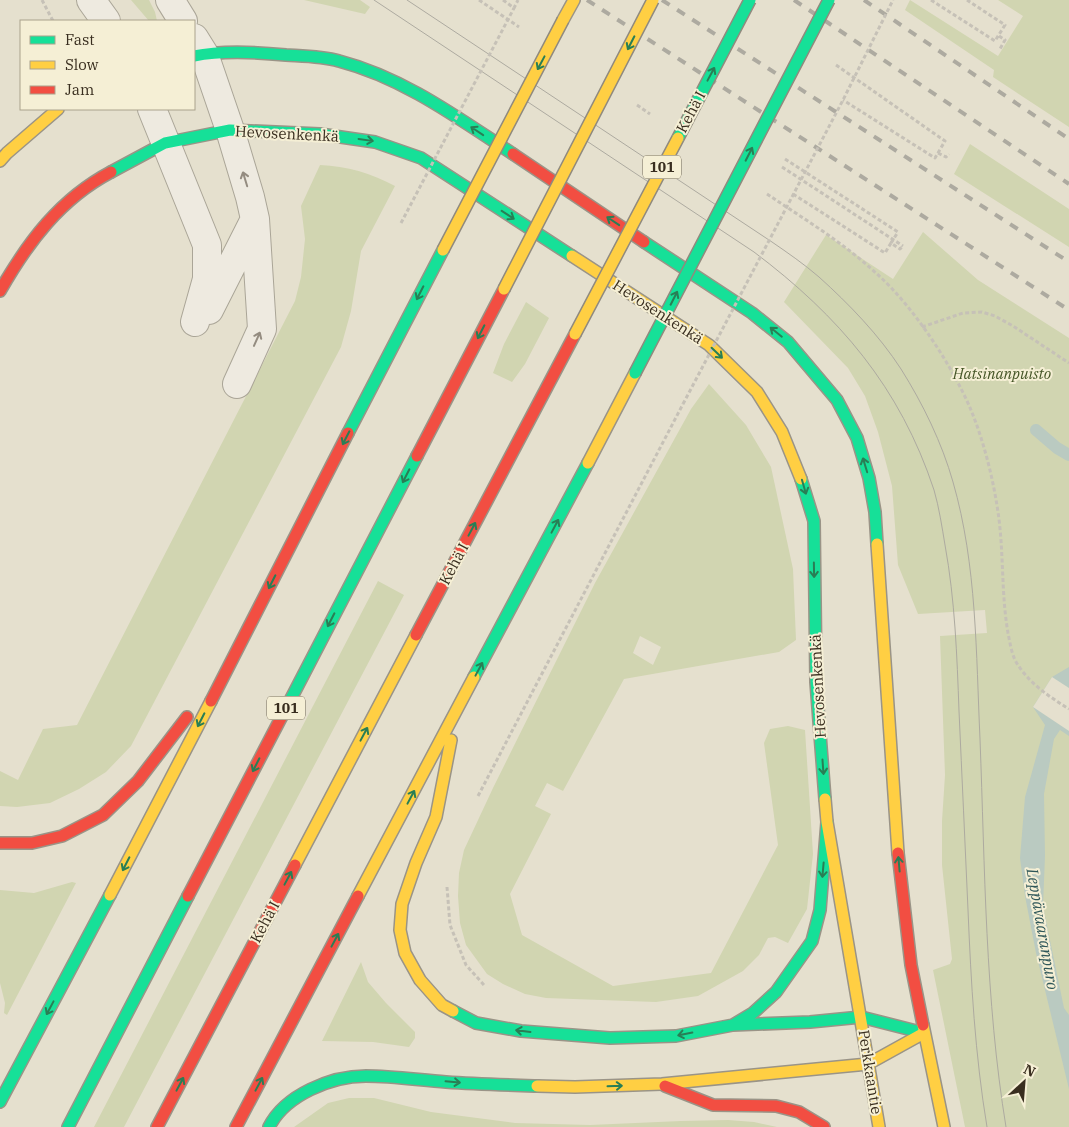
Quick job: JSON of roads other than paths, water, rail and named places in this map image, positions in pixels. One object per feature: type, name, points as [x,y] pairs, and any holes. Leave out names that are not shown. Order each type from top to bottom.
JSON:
[{"type":"main road","points":[[0,1102],[113,889],[574,0]]},
{"type":"main road","name":"101","points":[[68,1127],[653,0]]},
{"type":"main road","name":"Kehä I","points":[[158,1127],[750,0]]},
{"type":"main road","points":[[236,1127],[635,373],[829,0]]},
{"type":"main road","points":[[197,49],[260,52],[337,60],[374,72],[428,98],[752,313],[788,342],[837,400],[857,438],[869,478],[875,512],[895,818],[904,913],[911,965],[944,1127]]},
{"type":"main road","points":[[0,161],[20,141],[57,110]]},
{"type":"main road","name":"Hevosenkenkä","points":[[0,291],[33,239],[55,213],[96,180],[165,143],[230,130],[320,134],[376,142],[421,158],[709,345],[757,392],[782,432],[800,475],[814,521],[816,682],[827,822],[861,1017]]},
{"type":"main road","points":[[0,842],[32,843],[62,836],[103,815],[138,781],[231,661]]},
{"type":"main road","points":[[456,712],[436,816],[416,863],[402,904],[400,930],[405,953],[420,980],[442,1005],[476,1023],[521,1031],[610,1038],[676,1036],[733,1025],[810,1022],[861,1017],[924,1033]]},
{"type":"main road","points":[[733,1025],[753,1013],[776,992],[812,941],[820,910],[827,822]]},
{"type":"main road","name":"Perkkaantie","points":[[861,1017],[879,1127]]},
{"type":"main road","points":[[269,1127],[274,1117],[295,1097],[329,1082],[364,1076],[490,1085],[574,1087],[662,1084],[868,1064],[924,1033]]},
{"type":"main road","points":[[662,1084],[713,1106],[776,1106],[799,1112],[824,1127]]},
{"type":"street","points":[[91,0],[105,20]]},
{"type":"street","points":[[170,0],[182,20]]},
{"type":"street","points":[[197,49],[230,130],[250,197],[254,219],[262,329],[237,384]]},
{"type":"street","points":[[152,110],[207,245],[207,279],[195,322],[207,314],[254,219]]},
{"type":"water","name":"Leppävaaranpuro","points":[[1069,667],[1069,736],[1060,730],[1054,739],[1044,794],[1045,856],[1043,906],[1064,1008],[1069,1015],[1069,1089],[1036,953],[1020,858],[1025,797],[1045,725],[1033,707],[1052,677]]},
{"type":"waterway","points":[[1036,430],[1057,448],[1069,455]]},
{"type":"tram line","points":[[374,0],[754,252],[785,276],[839,328],[863,356],[885,386],[903,418],[920,453],[934,490],[942,524],[951,586],[956,649],[972,991],[979,1073],[987,1127]]},
{"type":"tram line","points":[[407,0],[772,242],[808,268],[863,320],[892,356],[917,396],[938,438],[949,467],[961,513],[971,577],[976,642],[990,982],[999,1079],[1006,1127]]},
{"type":"railway","points":[[587,0],[1069,310]]},
{"type":"railway","points":[[662,0],[1069,262]]},
{"type":"railway","points":[[794,0],[1069,184]]},
{"type":"railway","points":[[864,0],[1069,139]]},
{"type":"park label","name":"Hatsinanpuisto","points":[[1002,374]]}]
